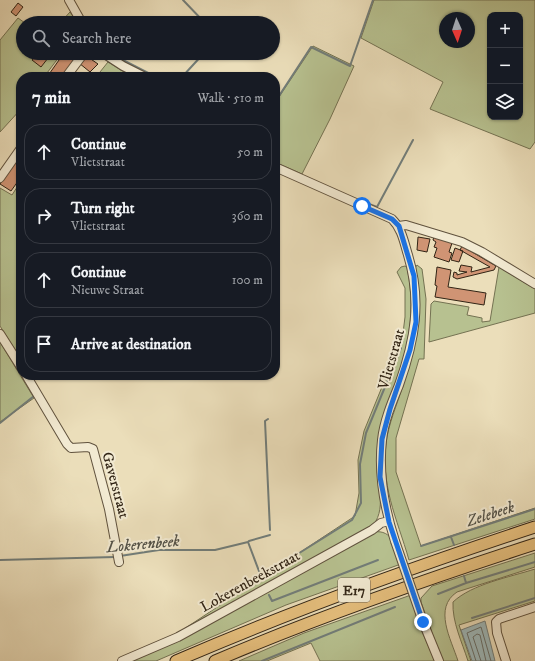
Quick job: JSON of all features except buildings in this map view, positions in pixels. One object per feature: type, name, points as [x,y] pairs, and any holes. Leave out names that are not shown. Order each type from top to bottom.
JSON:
[{"type":"highway","name":"E17","points":[[176,661],[242,632],[331,598],[434,561],[535,528]]},
{"type":"highway","name":"E17","points":[[215,661],[336,612],[439,575],[535,544]]},
{"type":"street","points":[[69,0],[78,16]]},
{"type":"street","points":[[70,72],[79,60]]},
{"type":"street","points":[[113,60],[135,72]]},
{"type":"street","points":[[0,178],[16,155]]},
{"type":"street","points":[[280,169],[392,219],[399,226],[406,225],[462,242],[482,252],[535,284]]},
{"type":"street","name":"Vlietstraat","points":[[399,226],[414,276],[416,322],[410,350],[390,409],[382,439],[380,477],[389,522],[395,541],[423,622],[439,661]]},
{"type":"street","points":[[0,334],[16,359]]},
{"type":"street","name":"Gaverstraat","points":[[29,380],[67,444],[71,448],[88,447],[92,449],[109,509],[119,558]]},
{"type":"street","name":"Lokerenbeekstraat","points":[[122,661],[178,637],[365,534],[381,523],[389,522]]},
{"type":"street","points":[[506,661],[497,632],[496,622],[500,619],[535,607]]},
{"type":"green space","points":[[374,0],[535,0],[535,142],[530,149],[430,109],[443,82],[361,38]]},
{"type":"green space","points":[[70,12],[73,16],[66,16]]},
{"type":"green space","points":[[16,20],[16,60],[57,60],[48,72],[16,72],[16,114],[0,132],[0,40]]},
{"type":"green space","points":[[313,46],[354,66],[330,119],[302,174],[280,164],[280,96]]},
{"type":"green space","points":[[108,62],[124,72],[100,72]]},
{"type":"green space","points":[[0,188],[12,195],[16,189],[16,351],[0,326]]},
{"type":"green space","points":[[417,265],[422,269],[426,299],[424,359],[419,359],[396,438],[396,472],[421,546],[535,508],[535,519],[409,560],[390,500],[385,470],[385,454],[389,429],[416,337],[419,311],[418,283],[415,268]]},
{"type":"green space","points":[[401,267],[407,267],[410,287],[410,322],[408,339],[400,373],[379,446],[377,468],[380,505],[376,522],[370,529],[184,630],[355,516],[359,493],[358,460],[364,431],[384,382],[397,356],[403,333],[405,317],[405,288],[397,272]]},
{"type":"green space","points":[[499,267],[535,289],[535,313],[429,342],[431,304],[434,301],[469,307],[467,315],[482,318],[482,322],[490,321]]},
{"type":"green space","points":[[0,342],[16,368],[16,380],[23,380],[34,398],[0,422]]},
{"type":"green space","points":[[373,532],[385,533],[390,537],[393,541],[401,564],[286,605],[156,661],[130,661]]},
{"type":"green space","points":[[535,553],[535,567],[457,592],[450,599],[446,606],[446,624],[458,661],[442,661],[421,602],[421,598],[432,586]]},
{"type":"green space","points":[[535,569],[535,601],[459,625],[471,661],[468,661],[454,617],[453,602],[470,590],[503,578]]},
{"type":"green space","points":[[411,595],[420,627],[435,661],[320,661],[311,643],[267,661],[239,661],[304,633]]},
{"type":"water","points":[[485,621],[495,661],[472,661],[461,630]]},
{"type":"waterway","points":[[183,0],[198,16]]},
{"type":"waterway","points":[[280,94],[311,47],[350,66],[373,0]]},
{"type":"waterway","points":[[123,60],[146,72]]},
{"type":"waterway","points":[[187,72],[198,60]]},
{"type":"waterway","points":[[361,201],[377,207],[413,140]]},
{"type":"waterway","points":[[261,577],[352,520],[361,503],[360,464],[366,433],[401,348]]},
{"type":"waterway","points":[[0,423],[34,396],[33,394]]},
{"type":"waterway","points":[[268,419],[265,421],[270,530]]},
{"type":"waterway","name":"Zelebeek","points":[[421,546],[535,509]]},
{"type":"waterway","points":[[248,542],[270,535]]},
{"type":"waterway","name":"Lokerenbeek","points":[[451,537],[454,545]]},
{"type":"waterway","name":"Lokerenbeek","points":[[120,556],[159,550],[215,550],[248,542],[262,579]]},
{"type":"waterway","name":"Lokerenbeek","points":[[0,560],[115,557]]},
{"type":"waterway","name":"Lokerenbeek","points":[[269,595],[272,601],[378,560]]},
{"type":"waterway","name":"Lokerenbeek","points":[[464,576],[466,583],[535,562]]},
{"type":"waterway","points":[[438,594],[466,583]]},
{"type":"waterway","points":[[472,618],[535,598]]},
{"type":"waterway","points":[[262,661],[395,607]]},
{"type":"route","points":[[362,206],[392,219],[399,226],[414,276],[416,290],[416,322],[410,350],[390,409],[382,439],[380,477],[389,522],[423,622]]}]
